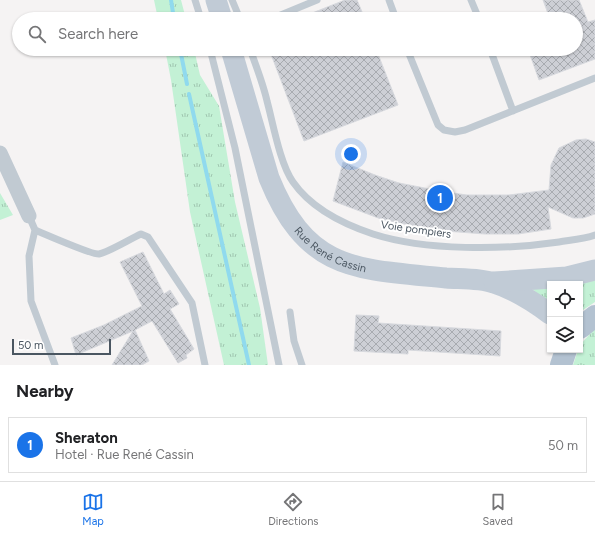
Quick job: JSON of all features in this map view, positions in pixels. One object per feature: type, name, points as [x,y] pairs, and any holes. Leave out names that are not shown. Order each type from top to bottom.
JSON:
[{"type":"main road","points":[[583,326],[595,316]]},
{"type":"main road","points":[[561,365],[565,353]]},
{"type":"street","points":[[216,0],[220,12]]},
{"type":"street","name":"Rue René Cassin","points":[[233,56],[269,178],[277,196],[293,224],[310,242],[331,256],[362,268],[494,282],[523,296],[547,312]]},
{"type":"street","points":[[0,153],[32,223]]},
{"type":"street","points":[[494,282],[567,278],[595,270]]},
{"type":"lane","points":[[195,0],[199,12]]},
{"type":"lane","points":[[232,0],[237,12]]},
{"type":"lane","points":[[288,12],[317,0]]},
{"type":"lane","points":[[389,0],[393,12]]},
{"type":"lane","points":[[471,0],[475,12]]},
{"type":"lane","points":[[212,56],[236,148],[279,365]]},
{"type":"lane","name":"Voie pompiers","points":[[252,56],[267,98],[284,163],[292,181],[319,208],[334,217],[361,229],[393,239],[444,245],[473,247],[533,246],[595,235]]},
{"type":"lane","points":[[410,56],[438,125],[444,130],[456,132],[595,78]]},
{"type":"lane","points":[[493,56],[513,111]]},
{"type":"lane","points":[[55,365],[31,301],[29,256],[32,223],[78,246],[88,253],[98,254],[141,234],[148,237],[192,303],[205,365]]},
{"type":"lane","points":[[290,312],[294,341],[302,365]]},
{"type":"green space","points":[[154,0],[181,0],[184,12],[157,12]]},
{"type":"green space","points":[[166,56],[196,56],[200,75],[219,106],[235,202],[260,308],[268,365],[224,365],[190,212]]},
{"type":"green space","points":[[0,193],[13,215],[0,220]]},
{"type":"green space","points":[[595,275],[595,302],[583,310],[583,281],[555,281]]},
{"type":"green space","points":[[547,282],[547,302],[528,285]]},
{"type":"green space","points":[[595,328],[595,365],[573,365],[577,353],[583,353],[583,342]]},
{"type":"building","points":[[345,0],[357,0],[362,12],[315,12]]},
{"type":"building","points":[[543,0],[579,0],[588,22],[595,20],[595,59],[539,80],[530,56],[583,56],[583,12],[547,12]]},
{"type":"building","points":[[272,56],[379,56],[398,105],[304,141]]},
{"type":"building","points":[[586,139],[595,142],[595,214],[583,218],[573,218],[548,207],[551,229],[518,234],[485,234],[432,230],[381,219],[333,201],[343,162],[399,183],[467,195],[509,195],[549,190],[551,165],[559,148],[576,140]]},
{"type":"building","points":[[143,252],[164,294],[170,290],[179,304],[170,309],[194,349],[186,355],[187,358],[178,363],[152,321],[135,330],[149,361],[142,365],[112,365],[133,331],[76,355],[71,338],[104,325],[142,306],[120,262]]},
{"type":"building","points":[[356,315],[379,316],[378,323],[501,331],[500,356],[408,350],[408,354],[354,351]]},
{"type":"waterway","points":[[171,0],[173,12]]},
{"type":"waterway","points":[[181,56],[187,84]]},
{"type":"waterway","points":[[189,94],[249,365]]},
{"type":"place","name":"Sheraton","points":[[440,198]]}]
